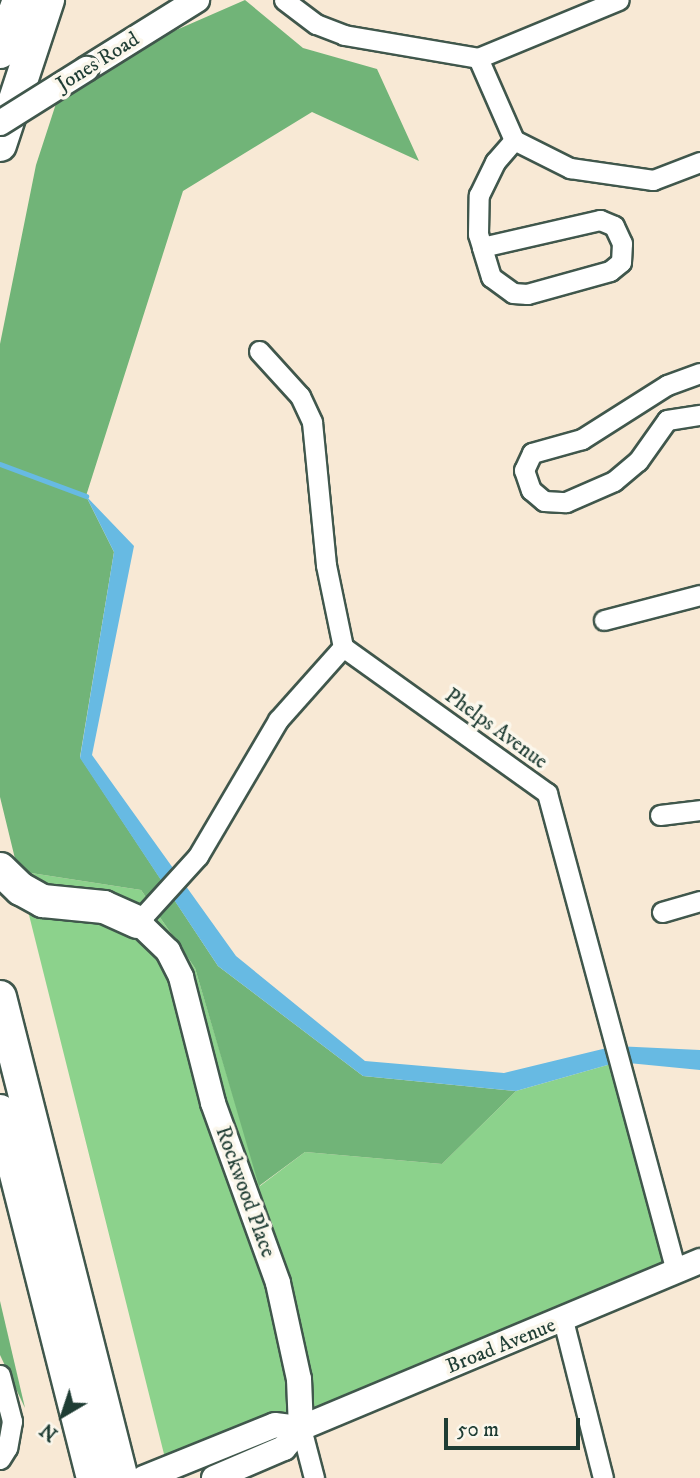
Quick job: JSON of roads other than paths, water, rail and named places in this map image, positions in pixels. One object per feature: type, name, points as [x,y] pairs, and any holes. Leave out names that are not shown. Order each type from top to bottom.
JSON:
[{"type":"highway","points":[[0,52],[19,0]]},
{"type":"highway","points":[[0,145],[48,0]]},
{"type":"highway","points":[[0,869],[32,897],[55,905],[104,907],[146,914]]},
{"type":"highway","points":[[0,997],[120,1475]]},
{"type":"highway","points":[[0,1111],[120,1475]]},
{"type":"street","name":"Jones Road","points":[[0,123],[197,0]]},
{"type":"street","points":[[284,0],[316,24],[344,35],[478,58],[619,0]]},
{"type":"street","points":[[478,58],[514,140],[570,167],[653,180],[700,162]]},
{"type":"street","points":[[482,247],[600,220],[614,226],[622,243],[616,268],[527,294],[513,293],[491,277],[482,247],[479,195],[514,140]]},
{"type":"street","points":[[146,914],[198,856],[278,720],[343,647],[326,565],[312,422],[300,396],[259,351]]},
{"type":"street","points":[[700,373],[667,385],[582,439],[532,453],[524,470],[531,490],[544,501],[566,502],[614,481],[638,461],[667,420],[700,415]]},
{"type":"street","points":[[604,620],[700,595]]},
{"type":"street","name":"Phelps Avenue","points":[[343,647],[547,793],[676,1270]]},
{"type":"street","points":[[660,815],[700,810]]},
{"type":"street","points":[[662,912],[700,901]]},
{"type":"street","name":"Rockwood Place","points":[[146,914],[181,977],[213,1103],[278,1283],[299,1379],[301,1427],[314,1478]]},
{"type":"street","name":"Broad Avenue","points":[[120,1475],[275,1425],[301,1427],[700,1261]]},
{"type":"street","points":[[563,1320],[603,1478]]},
{"type":"street","points":[[0,1374],[12,1421],[7,1448],[0,1459]]},
{"type":"street","name":"Broad Avenue","points":[[215,1478],[284,1448],[301,1427]]},
{"type":"water","points":[[86,496],[134,546],[92,755],[236,956],[365,1061],[504,1073],[615,1046],[700,1050],[700,1070],[618,1062],[516,1091],[363,1076],[218,966],[80,758],[114,552]]},
{"type":"waterway","points":[[0,464],[86,496]]}]
